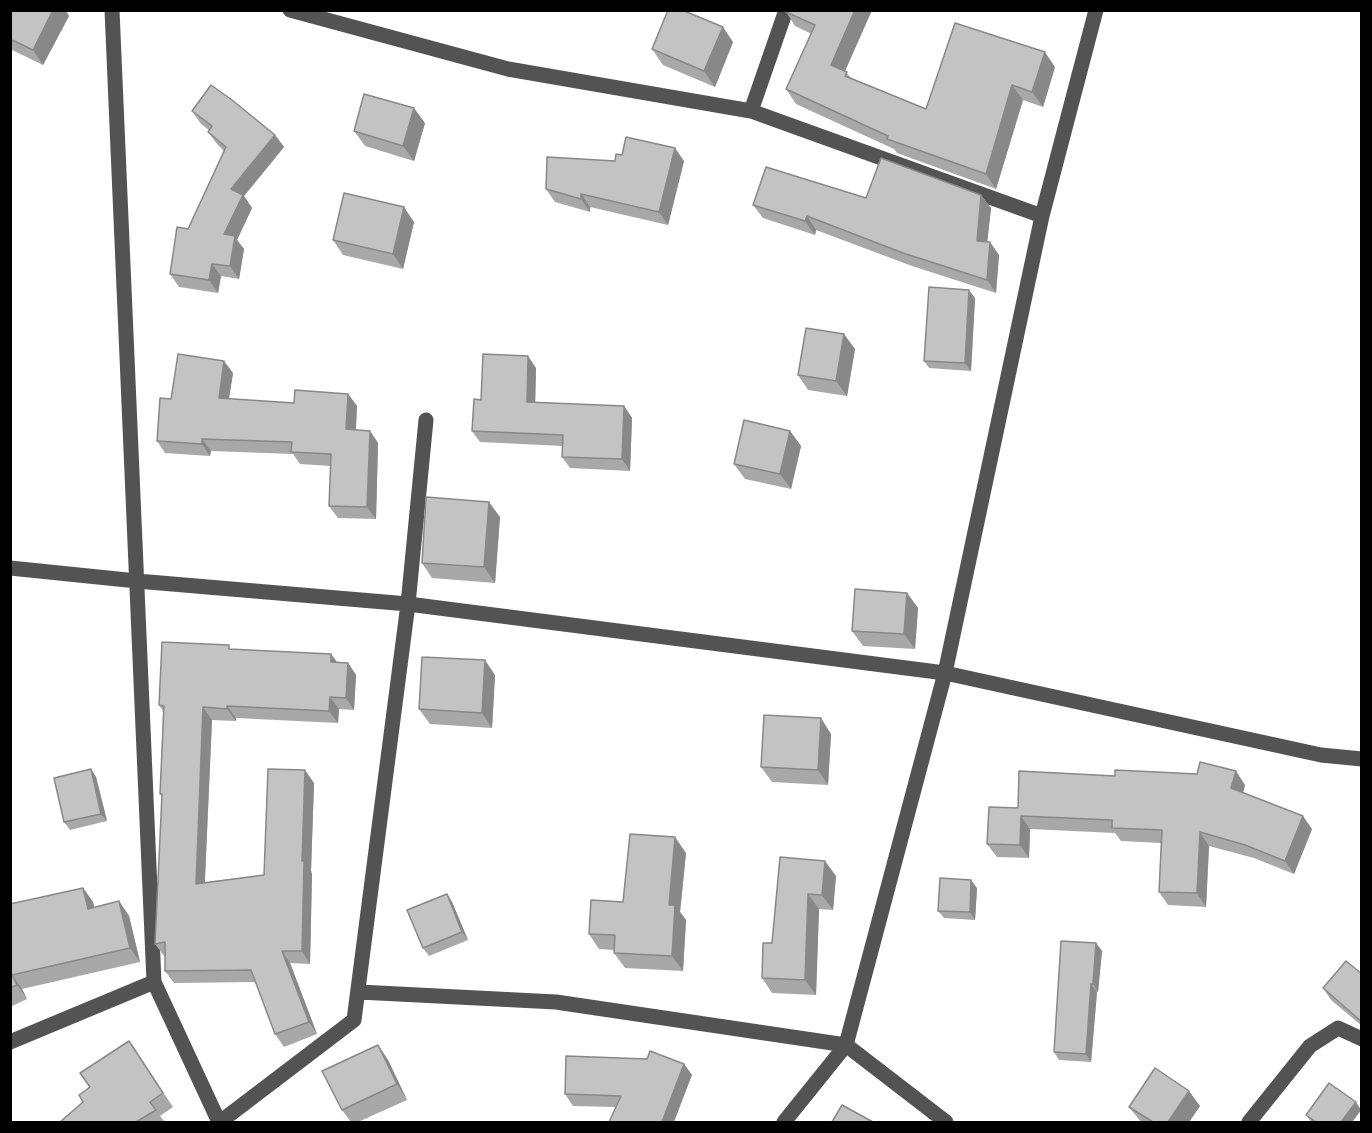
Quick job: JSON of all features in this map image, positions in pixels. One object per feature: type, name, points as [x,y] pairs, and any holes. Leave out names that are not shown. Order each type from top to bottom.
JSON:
[{"type":"street","points":[[112,10],[154,982],[220,1122],[354,1020],[408,604],[426,420]]},
{"type":"street","points":[[290,10],[508,69],[751,111],[1042,216]]},
{"type":"street","points":[[751,111],[786,10]]},
{"type":"street","points":[[784,1122],[846,1045],[945,673],[1042,216],[1096,10]]},
{"type":"street","points":[[10,568],[408,604],[945,673],[1321,755],[1362,759]]},
{"type":"street","points":[[10,1042],[154,982]]},
{"type":"street","points":[[358,992],[556,1002],[846,1045],[946,1122]]},
{"type":"street","points":[[1250,1122],[1311,1046],[1338,1028],[1362,1039]]},
{"type":"building","points":[[10,10],[53,10],[33,50],[10,39]]},
{"type":"building","points":[[668,10],[682,10],[723,27],[704,71],[652,49]]},
{"type":"building","points":[[785,10],[855,10],[831,65],[847,72],[845,76],[926,109],[955,23],[1045,52],[1032,92],[1012,85],[986,174],[887,139],[888,136],[786,89],[815,25]]},
{"type":"building","points":[[211,85],[275,135],[231,189],[243,195],[224,234],[235,236],[230,266],[212,264],[209,280],[170,274],[177,227],[188,229],[226,147],[208,132],[212,126],[192,111]]},
{"type":"building","points":[[364,94],[414,108],[403,146],[354,131]]},
{"type":"building","points":[[626,137],[675,148],[659,212],[581,194],[581,199],[546,189],[547,157],[615,161],[616,154],[622,155]]},
{"type":"building","points":[[881,158],[981,195],[977,241],[990,242],[987,280],[903,253],[807,216],[805,221],[753,205],[766,167],[866,198]]},
{"type":"building","points":[[344,193],[404,207],[393,254],[333,240]]},
{"type":"building","points":[[929,287],[969,290],[965,363],[924,361]]},
{"type":"building","points":[[806,328],[844,334],[836,381],[798,375]]},
{"type":"building","points":[[178,354],[224,361],[219,398],[294,403],[295,390],[348,394],[346,429],[370,431],[367,507],[329,506],[331,454],[291,452],[292,442],[202,439],[202,444],[157,441],[160,398],[171,399]]},
{"type":"building","points":[[483,354],[528,356],[527,402],[624,406],[622,459],[562,457],[563,435],[472,431],[474,399],[481,400]]},
{"type":"building","points":[[744,420],[790,431],[780,474],[734,464]]},
{"type":"building","points":[[426,497],[489,502],[484,567],[422,563]]},
{"type":"building","points":[[855,589],[907,593],[904,634],[852,631]]},
{"type":"building","points":[[162,642],[229,645],[229,649],[331,654],[331,662],[348,663],[346,698],[330,697],[329,711],[203,707],[196,884],[264,875],[268,769],[305,770],[302,951],[282,951],[309,1022],[275,1034],[251,970],[165,971],[165,942],[155,944],[162,794],[160,794],[164,706],[159,705]]},
{"type":"building","points":[[422,657],[485,660],[482,713],[419,709]]},
{"type":"building","points":[[764,715],[821,718],[818,770],[761,767]]},
{"type":"building","points":[[1200,762],[1236,771],[1231,788],[1303,816],[1285,861],[1245,845],[1200,832],[1197,893],[1159,892],[1162,830],[1112,828],[1112,820],[1021,816],[1020,845],[987,844],[989,807],[1018,808],[1019,771],[1115,776],[1115,770],[1197,774]]},
{"type":"building","points":[[91,769],[101,814],[64,822],[54,778]]},
{"type":"building","points":[[630,834],[675,837],[669,905],[675,905],[672,956],[614,953],[615,935],[589,934],[591,900],[623,902]]},
{"type":"building","points":[[780,857],[825,861],[822,895],[808,894],[805,980],[762,978],[763,943],[772,943]]},
{"type":"building","points":[[940,878],[971,880],[970,912],[938,911]]},
{"type":"building","points":[[83,888],[88,909],[119,901],[130,948],[12,975],[17,985],[10,988],[10,904]]},
{"type":"building","points":[[447,894],[462,932],[423,948],[407,910]]},
{"type":"building","points":[[1061,941],[1096,943],[1086,1054],[1054,1052]]},
{"type":"building","points":[[1346,961],[1362,974],[1362,1022],[1323,988]]},
{"type":"building","points":[[129,1041],[163,1093],[150,1102],[156,1110],[136,1122],[60,1122],[83,1102],[79,1095],[90,1087],[80,1073]]},
{"type":"building","points":[[378,1045],[397,1084],[342,1110],[322,1071]]},
{"type":"building","points":[[650,1051],[684,1064],[662,1122],[609,1122],[621,1096],[565,1094],[566,1056],[647,1059]]},
{"type":"building","points":[[1155,1068],[1189,1091],[1168,1122],[1153,1122],[1129,1107]]},
{"type":"building","points":[[1329,1083],[1356,1102],[1341,1122],[1316,1122],[1306,1115]]},
{"type":"building","points":[[842,1105],[873,1122],[832,1122]]}]
